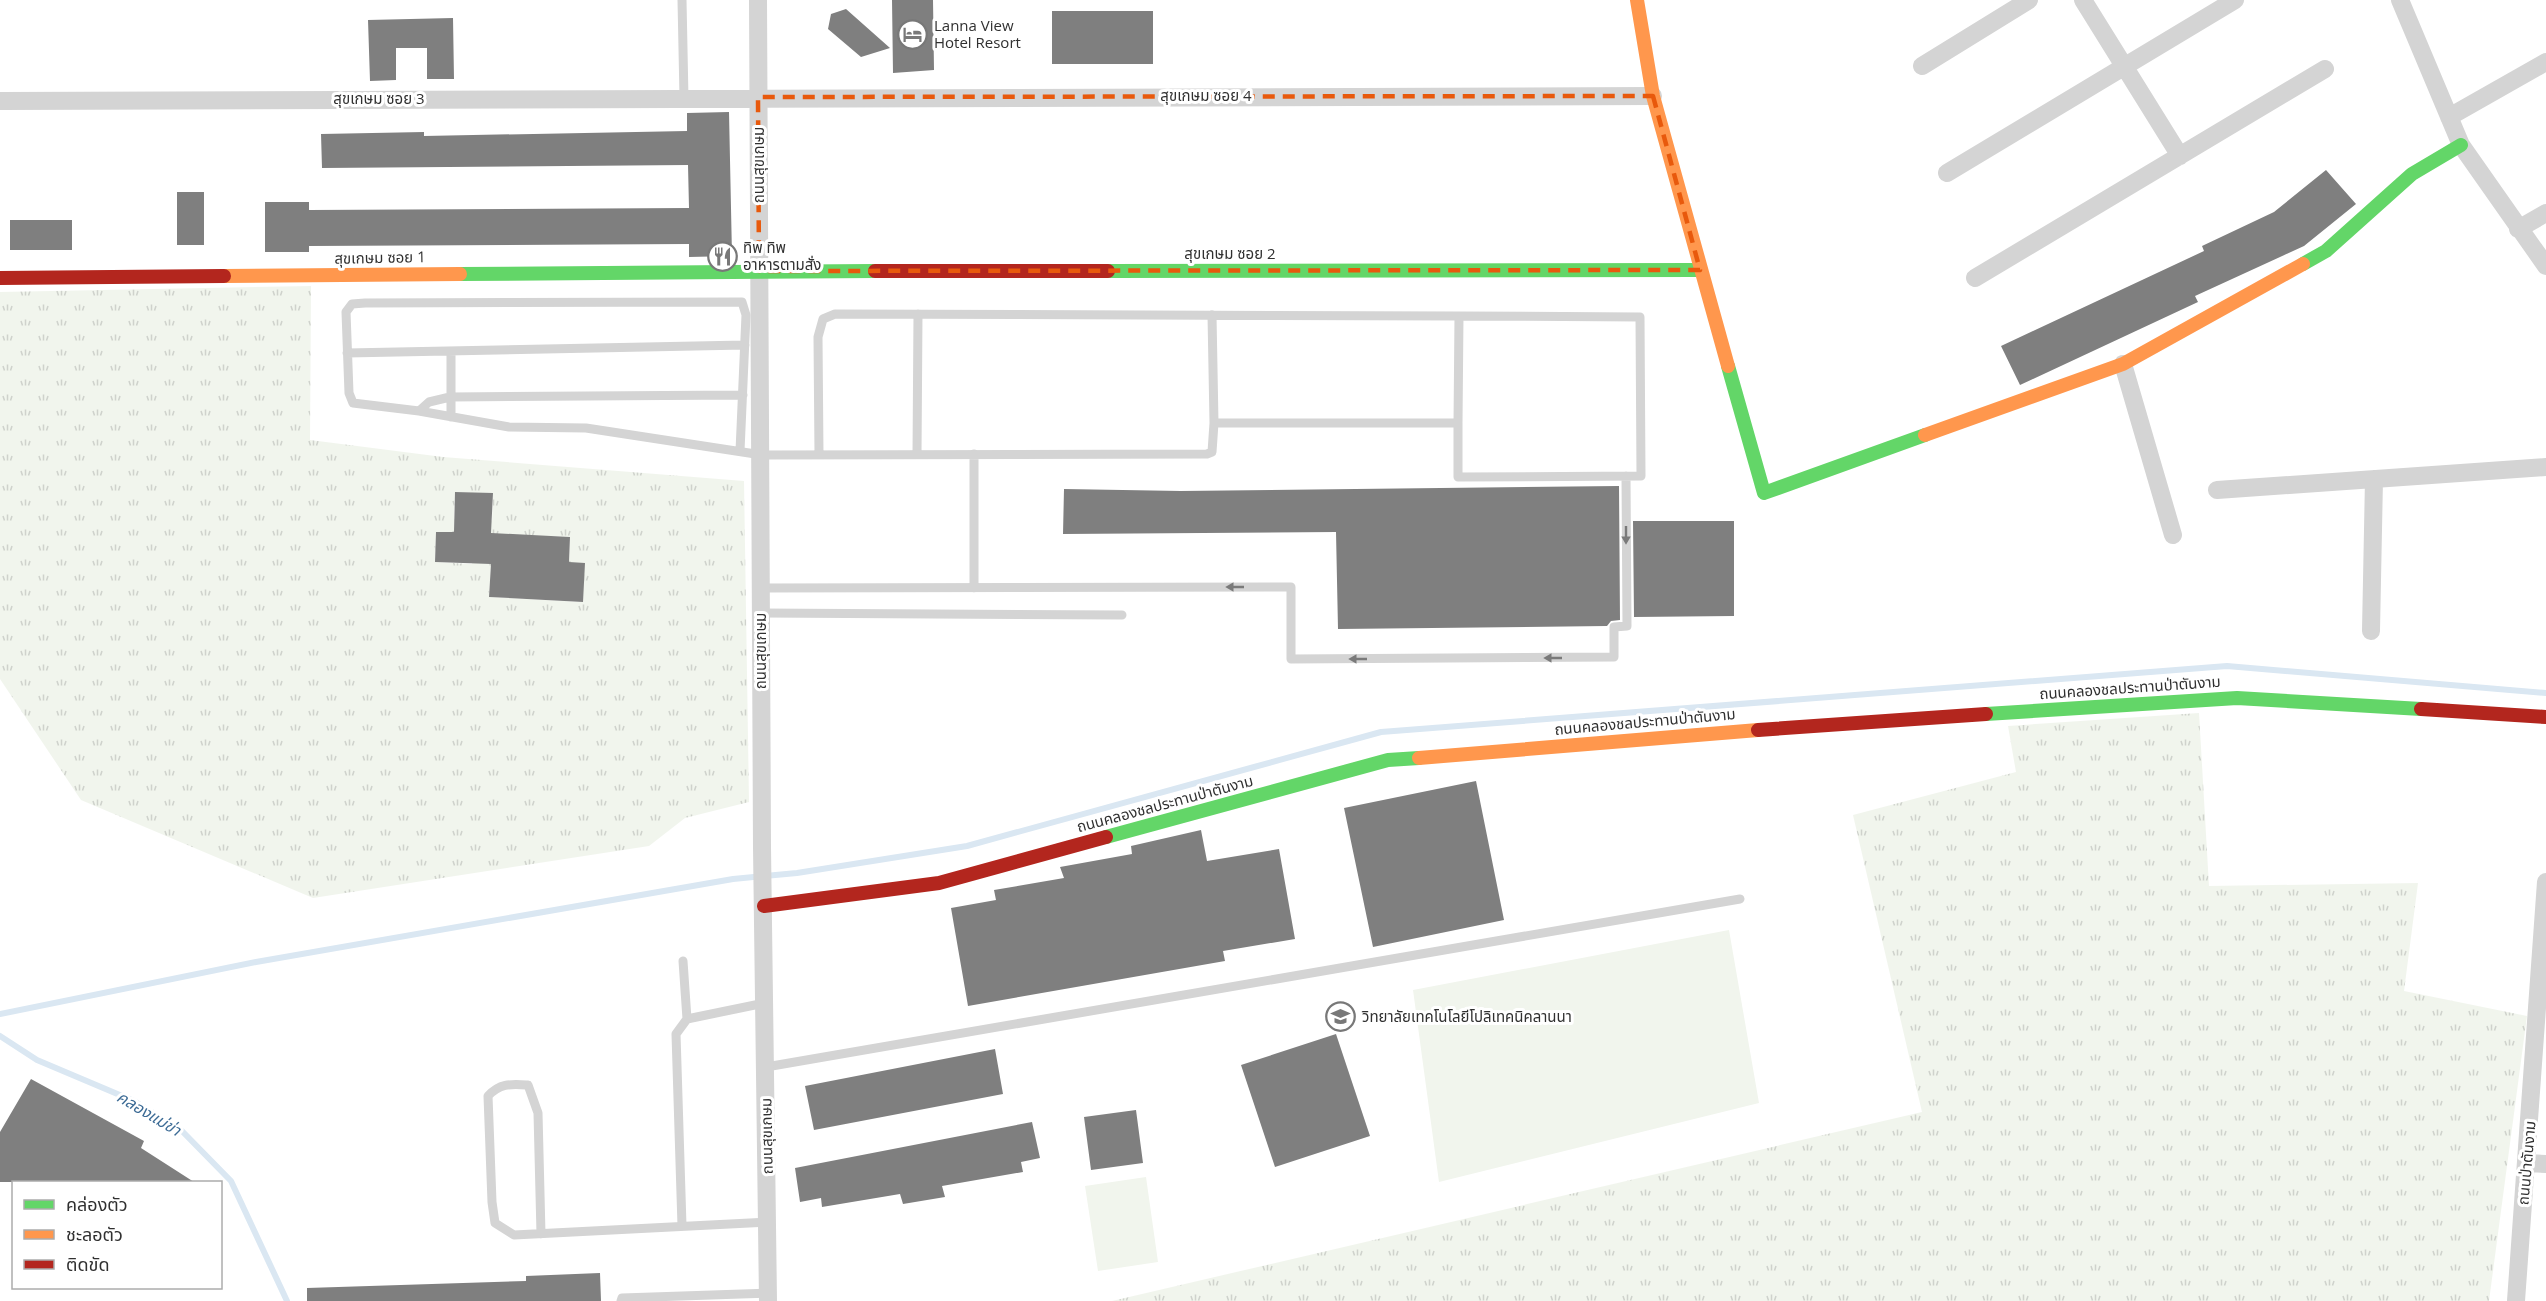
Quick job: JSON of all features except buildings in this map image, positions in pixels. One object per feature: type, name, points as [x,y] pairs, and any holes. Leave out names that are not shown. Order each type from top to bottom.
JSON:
[{"type":"street","name":"ถนนสุขเกษม","points":[[758,0],[762,455],[762,847],[768,1297]]},
{"type":"street","points":[[1637,0],[1653,96],[1764,494],[2123,364],[2326,251],[2412,174],[2462,145]]},
{"type":"street","points":[[1922,66],[2029,0]]},
{"type":"street","points":[[2083,0],[2180,156]]},
{"type":"street","points":[[1947,173],[2235,0]]},
{"type":"street","points":[[2400,0],[2462,145],[2518,230],[2546,266]]},
{"type":"street","points":[[2449,117],[2546,62]]},
{"type":"street","points":[[1975,278],[2325,69]]},
{"type":"street","name":"สุขเกษม ซอย 4","points":[[758,97],[1653,96]]},
{"type":"street","name":"สุขเกษม ซอย 3","points":[[0,101],[758,97]]},
{"type":"street","points":[[2518,230],[2546,213]]},
{"type":"street","name":"สุขเกษม ซอย 2","points":[[759,271],[1701,270]]},
{"type":"street","name":"สุขเกษม ซอย 1","points":[[0,278],[759,271]]},
{"type":"street","points":[[2123,364],[2174,535]]},
{"type":"street","points":[[2217,490],[2546,467]]},
{"type":"street","points":[[2371,631],[2374,479]]},
{"type":"street","name":"ถนนคลองชลประทานป่าตันงาม","points":[[764,906],[939,883],[1388,760],[1835,724],[2237,698],[2546,717]]},
{"type":"street","name":"ถนนป่าตันงาม","points":[[2516,1301],[2527,1163],[2541,1054],[2546,882]]},
{"type":"street","points":[[2527,1163],[2546,1164]]},
{"type":"lane","points":[[682,0],[684,98]]},
{"type":"lane","points":[[740,451],[746,315],[742,302],[365,303],[352,304],[346,312],[349,393],[353,403],[419,411],[509,427],[586,428],[762,455],[1207,454],[1212,452],[1214,446],[1212,315]]},
{"type":"lane","points":[[819,455],[818,337],[823,319],[835,314],[1212,315],[1458,316],[1640,317],[1641,477],[1458,477],[1458,316]]},
{"type":"lane","points":[[917,454],[918,314]]},
{"type":"lane","points":[[347,353],[745,345]]},
{"type":"lane","points":[[451,351],[451,417]]},
{"type":"lane","points":[[419,411],[429,402],[450,397],[743,395]]},
{"type":"lane","points":[[1214,423],[1458,423]]},
{"type":"lane","points":[[974,588],[975,454]]},
{"type":"lane","points":[[761,588],[1290,587],[1291,659],[1614,657],[1614,627],[1627,626],[1626,476]]},
{"type":"lane","points":[[761,613],[1122,615]]},
{"type":"lane","points":[[766,1067],[1740,898]]},
{"type":"lane","points":[[682,1226],[676,1034],[687,1019],[683,961]]},
{"type":"lane","points":[[687,1019],[765,1003]]},
{"type":"lane","points":[[541,1234],[538,1113],[528,1085],[496,1086],[488,1096],[492,1202],[495,1223],[514,1235],[541,1234],[682,1226],[768,1222]]},
{"type":"lane","points":[[621,1301],[621,1298],[768,1297]]},
{"type":"highlighted area","points":[[1653,96],[1700,270],[759,271],[758,97]]},
{"type":"green space","points":[[311,286],[310,440],[443,457],[744,481],[749,802],[685,818],[649,846],[313,898],[81,800],[0,679],[0,292]],"holes":[[[455,492],[493,494],[492,521],[454,519]],[[436,532],[473,533],[472,564],[435,562]],[[493,534],[570,537],[569,562],[582,602],[489,597]]]},
{"type":"green space","points":[[2199,713],[2209,886],[2418,883],[2404,991],[2527,1016],[2489,1301],[1112,1301],[1922,1112],[1853,815],[2016,772],[2008,726]]},
{"type":"green space","points":[[1729,930],[1759,1103],[1439,1182],[1413,990]]},
{"type":"green space","points":[[1146,1177],[1158,1262],[1098,1271],[1085,1186]]},
{"type":"waterway","points":[[0,1014],[256,962],[733,879],[797,873],[967,846],[1381,732],[2227,666],[2546,693]]},
{"type":"waterway","name":"คลองแม่ข่า","points":[[0,1036],[37,1060],[134,1101],[182,1131],[231,1181],[287,1301]]},
{"type":"traffic: fast","points":[[2303,264],[2326,251],[2412,174],[2461,145]]},
{"type":"traffic: fast","points":[[1108,271],[1700,270]]},
{"type":"traffic: fast","points":[[460,274],[875,271]]},
{"type":"traffic: fast","points":[[1728,366],[1764,493],[1925,435]]},
{"type":"traffic: fast","points":[[1986,714],[2237,698],[2421,709]]},
{"type":"traffic: fast","points":[[1106,837],[1388,760],[1419,758]]},
{"type":"traffic: slow","points":[[1637,0],[1653,96],[1728,366]]},
{"type":"traffic: slow","points":[[1925,435],[2123,364],[2303,264]]},
{"type":"traffic: slow","points":[[224,276],[460,274]]},
{"type":"traffic: slow","points":[[1419,758],[1758,730]]},
{"type":"traffic: jam","points":[[875,271],[1108,271]]},
{"type":"traffic: jam","points":[[0,278],[224,276]]},
{"type":"traffic: jam","points":[[2421,709],[2546,717]]},
{"type":"traffic: jam","points":[[1758,730],[1986,714]]},
{"type":"traffic: jam","points":[[764,906],[939,883],[1106,837]]},
{"type":"place","name":"Lanna View Hotel Resort","points":[[913,35]]},
{"type":"place","name":"ทิพ ทิพ อาหารตามสั่ง","points":[[722,257]]},
{"type":"place","name":"วิทยาลัยเทคโนโลยีโปลิเทคนิคลานนา","points":[[1341,1017]]}]
